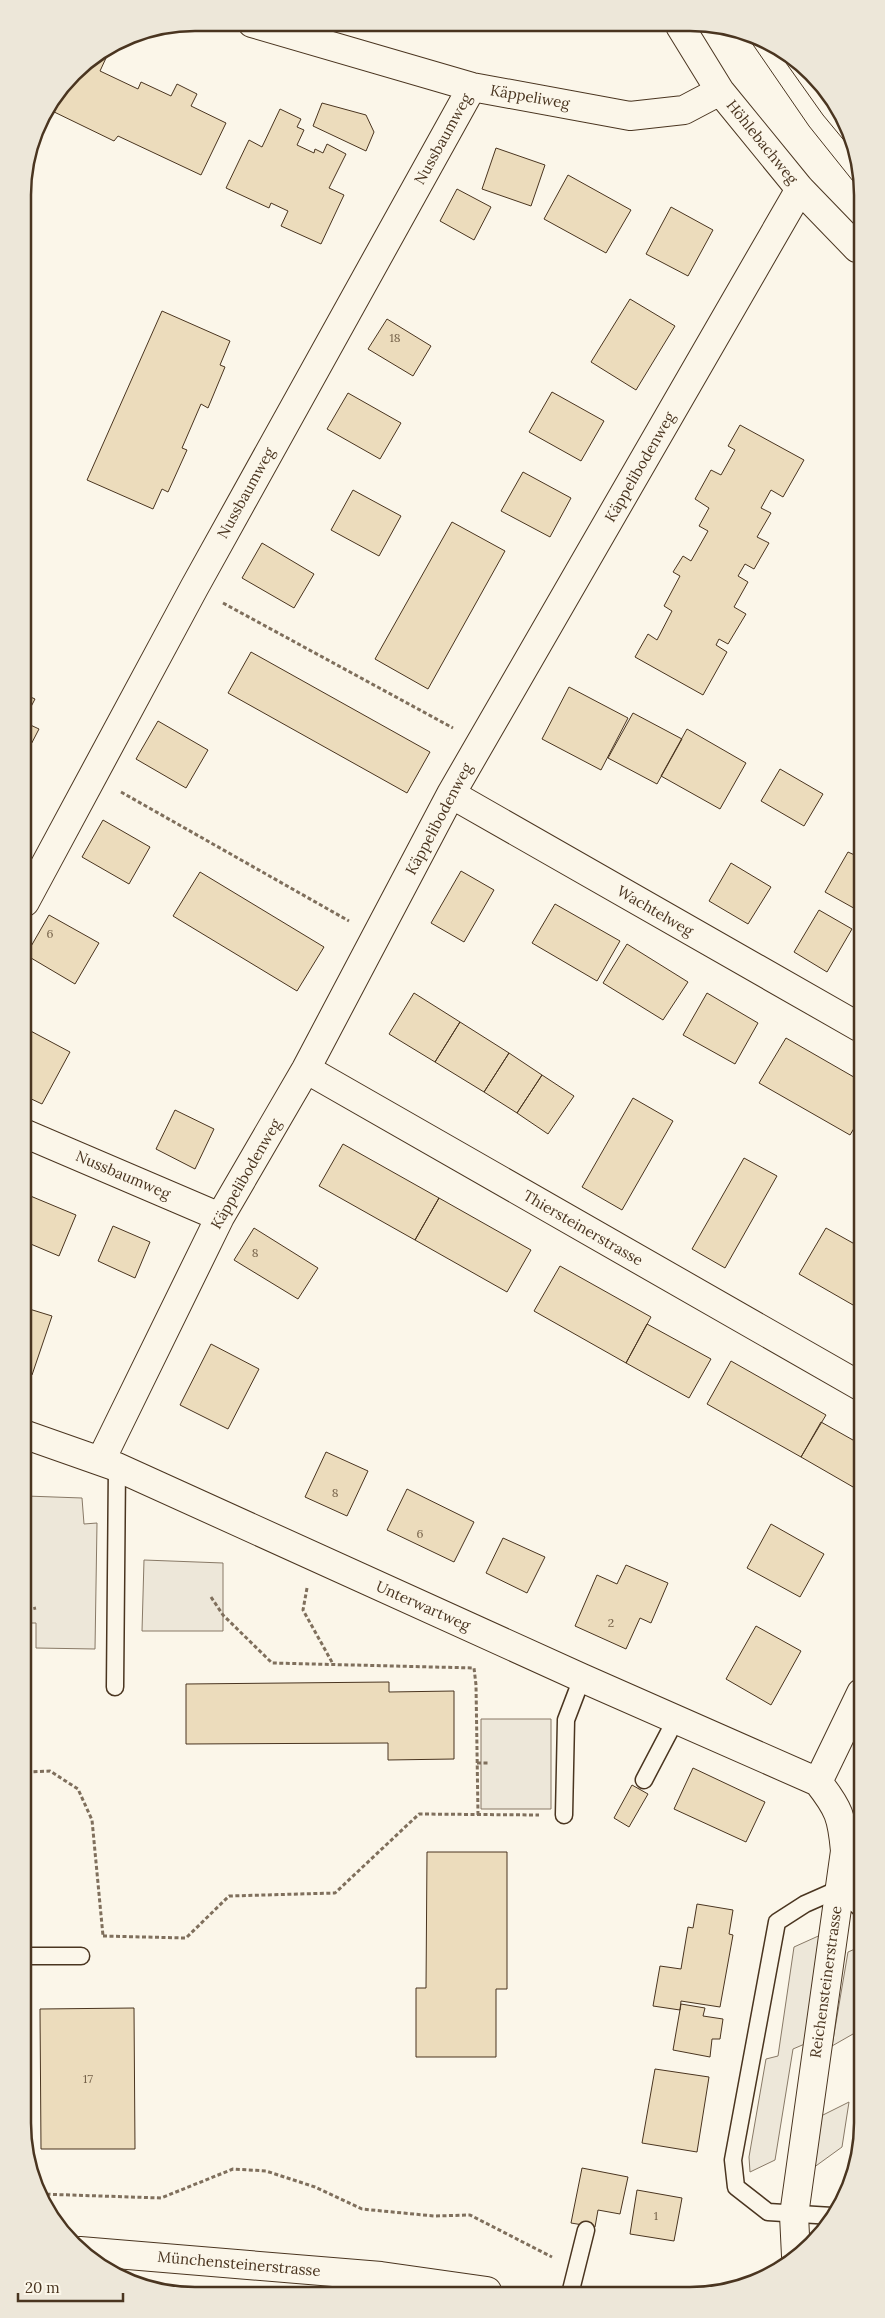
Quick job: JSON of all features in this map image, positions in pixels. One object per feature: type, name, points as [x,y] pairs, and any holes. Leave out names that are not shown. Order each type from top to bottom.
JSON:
[{"type":"street","name":"Käppeliweg","points":[[280,31],[472,86],[630,116],[684,110],[720,91]]},
{"type":"street","name":"Höhlebachweg","points":[[683,31],[720,91],[800,189],[854,245]]},
{"type":"street","name":"Nussbaumweg","points":[[32,890],[194,588],[472,86]]},
{"type":"street","name":"Käppelibodenweg","points":[[109,1464],[220,1216],[306,1069],[451,794],[800,189]]},
{"type":"street","name":"Wachtelweg","points":[[451,794],[854,1024]]},
{"type":"street","name":"Thiersteinerstrasse","points":[[306,1069],[853,1382]]},
{"type":"street","name":"Nussbaumweg","points":[[32,1136],[220,1216]]},
{"type":"street","name":"Unterwartweg","points":[[31,1436],[109,1464],[582,1678],[818,1782]]},
{"type":"street","points":[[818,1782],[853,1709]]},
{"type":"street","name":"Reichensteinerstrasse","points":[[796,2248],[794,2215],[844,1851],[842,1823],[836,1805],[818,1782]]},
{"type":"street","name":"Münchensteinerstrasse","points":[[95,2252],[381,2276],[459,2287]]},
{"type":"lane","points":[[109,1464],[115,1687]]},
{"type":"lane","points":[[564,1815],[566,1720],[582,1678]]},
{"type":"lane","points":[[644,1780],[676,1719]]},
{"type":"lane","points":[[825,2216],[768,2212],[736,2186],[733,2160],[776,1922],[805,1904],[839,1889],[853,1902]]},
{"type":"lane","points":[[31,1956],[81,1956]]},
{"type":"lane","points":[[572,2287],[586,2230]]},
{"type":"path","points":[[194,588],[480,743]]},
{"type":"path","points":[[93,776],[376,937]]},
{"type":"path","points":[[313,1556],[304,1610],[334,1664]]},
{"type":"path","points":[[211,1597],[223,1615],[272,1663],[474,1668],[476,1685],[478,1814]]},
{"type":"path","points":[[31,1609],[36,1608]]},
{"type":"path","points":[[477,1762],[489,1762]]},
{"type":"path","points":[[31,1772],[50,1771],[78,1789],[92,1820],[103,1936]]},
{"type":"path","points":[[81,1956],[103,1936],[186,1938],[229,1896],[335,1893],[419,1814],[564,1815]]},
{"type":"path","points":[[48,2194],[161,2198],[233,2169],[266,2171],[314,2186],[362,2209],[434,2216],[470,2214],[557,2260],[578,2263]]},
{"type":"shaded area","points":[[31,1496],[82,1498],[84,1524],[97,1523],[95,1649],[36,1648],[36,1623],[31,1623]]},
{"type":"shaded area","points":[[144,1560],[223,1563],[223,1631],[142,1631]]},
{"type":"shaded area","points":[[481,1719],[551,1719],[551,1809],[481,1809]]},
{"type":"shaded area","points":[[825,1933],[807,2043],[793,2049],[775,2160],[750,2172],[749,2157],[766,2059],[778,2056],[794,1947]]},
{"type":"shaded area","points":[[853,1950],[853,2034],[832,2046],[848,1952]]},
{"type":"shaded area","points":[[849,2102],[842,2147],[813,2168],[821,2116]]},
{"type":"building","points":[[106,58],[100,71],[138,89],[141,82],[171,96],[177,84],[197,94],[191,106],[226,123],[201,175],[118,136],[114,141],[54,112],[79,79]]},
{"type":"building","points":[[322,103],[366,115],[374,132],[366,151],[313,126]]},
{"type":"building","points":[[280,109],[301,119],[297,127],[304,130],[297,145],[314,153],[315,149],[323,153],[327,144],[346,154],[329,188],[344,195],[321,244],[281,226],[288,211],[271,203],[269,208],[226,188],[249,140],[262,147]]},
{"type":"building","points":[[496,148],[545,165],[531,206],[482,189]]},
{"type":"building","points":[[568,175],[631,210],[606,253],[544,219]]},
{"type":"building","points":[[457,189],[491,207],[474,240],[440,221]]},
{"type":"building","points":[[671,207],[713,230],[688,276],[646,254]]},
{"type":"building","points":[[630,299],[675,326],[636,390],[591,362]]},
{"type":"building","points":[[162,311],[230,341],[220,365],[225,367],[208,408],[201,404],[182,448],[187,450],[168,492],[162,489],[153,509],[87,480]]},
{"type":"building","points":[[387,319],[431,346],[413,376],[368,349]]},
{"type":"building","points":[[552,392],[604,421],[581,461],[529,432]]},
{"type":"building","points":[[348,393],[401,423],[380,459],[327,429]]},
{"type":"building","points":[[740,425],[804,460],[783,497],[771,490],[761,508],[771,513],[757,537],[769,543],[754,569],[745,564],[738,576],[748,582],[734,607],[746,614],[728,644],[719,639],[716,645],[727,652],[703,695],[635,657],[648,634],[657,640],[672,611],[664,606],[680,576],[673,572],[683,556],[691,561],[708,531],[699,526],[709,508],[695,499],[711,470],[721,475],[735,450],[728,446]]},
{"type":"building","points":[[523,472],[571,498],[550,537],[501,511]]},
{"type":"building","points":[[353,490],[401,516],[379,556],[331,530]]},
{"type":"building","points":[[452,522],[505,551],[428,689],[375,659]]},
{"type":"building","points":[[262,543],[314,574],[294,608],[242,578]]},
{"type":"building","points":[[251,652],[430,752],[407,793],[228,693]]},
{"type":"building","points":[[569,687],[628,718],[601,770],[542,739]]},
{"type":"building","points":[[633,713],[682,739],[657,784],[608,758]]},
{"type":"building","points":[[158,721],[208,750],[186,788],[136,759]]},
{"type":"building","points":[[32,726],[39,729],[32,743]]},
{"type":"building","points":[[687,729],[746,763],[720,809],[661,776]]},
{"type":"building","points":[[780,769],[823,794],[804,826],[761,801]]},
{"type":"building","points":[[103,820],[150,847],[129,884],[82,857]]},
{"type":"building","points":[[848,852],[854,855],[854,908],[825,892]]},
{"type":"building","points":[[731,863],[771,887],[748,924],[709,901]]},
{"type":"building","points":[[461,871],[494,890],[464,942],[431,923]]},
{"type":"building","points":[[200,872],[324,947],[297,991],[173,916]]},
{"type":"building","points":[[555,904],[620,941],[597,981],[532,943]]},
{"type":"building","points":[[819,910],[852,929],[827,972],[794,952]]},
{"type":"building","points":[[49,915],[99,943],[75,984],[32,958],[32,945]]},
{"type":"building","points":[[627,944],[688,982],[663,1020],[603,983]]},
{"type":"building","points":[[414,993],[460,1022],[435,1062],[389,1034]]},
{"type":"building","points":[[707,993],[758,1023],[735,1064],[683,1035]]},
{"type":"building","points":[[460,1022],[509,1053],[484,1092],[435,1062]]},
{"type":"building","points":[[32,1032],[70,1052],[42,1104],[32,1099]]},
{"type":"building","points":[[786,1038],[854,1077],[854,1129],[850,1135],[759,1083]]},
{"type":"building","points":[[509,1053],[542,1075],[517,1113],[484,1092]]},
{"type":"building","points":[[542,1075],[574,1096],[548,1134],[517,1113]]},
{"type":"building","points":[[633,1098],[673,1121],[622,1210],[582,1187]]},
{"type":"building","points":[[175,1110],[214,1129],[195,1169],[156,1149]]},
{"type":"building","points":[[343,1144],[439,1198],[415,1240],[319,1186]]},
{"type":"building","points":[[744,1158],[777,1176],[725,1268],[692,1249]]},
{"type":"building","points":[[31,1196],[76,1215],[59,1256],[31,1244]]},
{"type":"building","points":[[439,1198],[531,1250],[507,1292],[415,1240]]},
{"type":"building","points":[[113,1226],[150,1242],[135,1278],[98,1261]]},
{"type":"building","points":[[254,1228],[318,1268],[298,1299],[234,1260]]},
{"type":"building","points":[[826,1228],[853,1243],[853,1305],[799,1274]]},
{"type":"building","points":[[560,1266],[651,1317],[626,1363],[534,1311]]},
{"type":"building","points":[[31,1310],[52,1316],[31,1375]]},
{"type":"building","points":[[647,1324],[711,1359],[689,1398],[626,1363]]},
{"type":"building","points":[[211,1344],[259,1369],[228,1429],[180,1405]]},
{"type":"building","points":[[731,1361],[826,1415],[801,1457],[707,1404]]},
{"type":"building","points":[[821,1422],[853,1440],[853,1487],[801,1457]]},
{"type":"building","points":[[326,1452],[368,1471],[347,1516],[305,1497]]},
{"type":"building","points":[[407,1489],[474,1522],[454,1562],[387,1530]]},
{"type":"building","points":[[771,1524],[824,1554],[800,1597],[747,1568]]},
{"type":"building","points":[[503,1538],[545,1557],[527,1593],[486,1573]]},
{"type":"building","points":[[626,1565],[668,1583],[651,1623],[640,1618],[626,1649],[575,1626],[597,1575],[617,1584]]},
{"type":"building","points":[[756,1626],[801,1651],[771,1705],[726,1679]]},
{"type":"building","points":[[389,1682],[389,1692],[454,1691],[454,1759],[388,1760],[388,1743],[186,1744],[186,1684]]},
{"type":"building","points":[[693,1768],[765,1802],[746,1842],[674,1809]]},
{"type":"building","points":[[632,1785],[648,1794],[629,1827],[614,1818]]},
{"type":"building","points":[[427,1852],[507,1852],[507,1989],[496,1989],[496,2057],[416,2057],[416,1988],[426,1988]]},
{"type":"building","points":[[697,1904],[733,1910],[729,1934],[733,1935],[720,2007],[681,2001],[680,2010],[653,2006],[660,1966],[681,1969],[688,1927],[693,1928]]},
{"type":"building","points":[[681,2004],[705,2008],[703,2016],[723,2019],[720,2039],[712,2039],[710,2057],[673,2050]]},
{"type":"building","points":[[134,2008],[135,2149],[41,2149],[40,2009]]},
{"type":"building","points":[[655,2069],[709,2077],[697,2152],[642,2143]]},
{"type":"building","points":[[582,2168],[628,2177],[620,2214],[598,2210],[595,2227],[571,2223]]},
{"type":"building","points":[[637,2190],[682,2198],[674,2241],[630,2234]]},
{"type":"tram line","points":[[753,44],[809,126],[853,180]]},
{"type":"tram line","points":[[786,63],[823,115],[843,139]]}]
